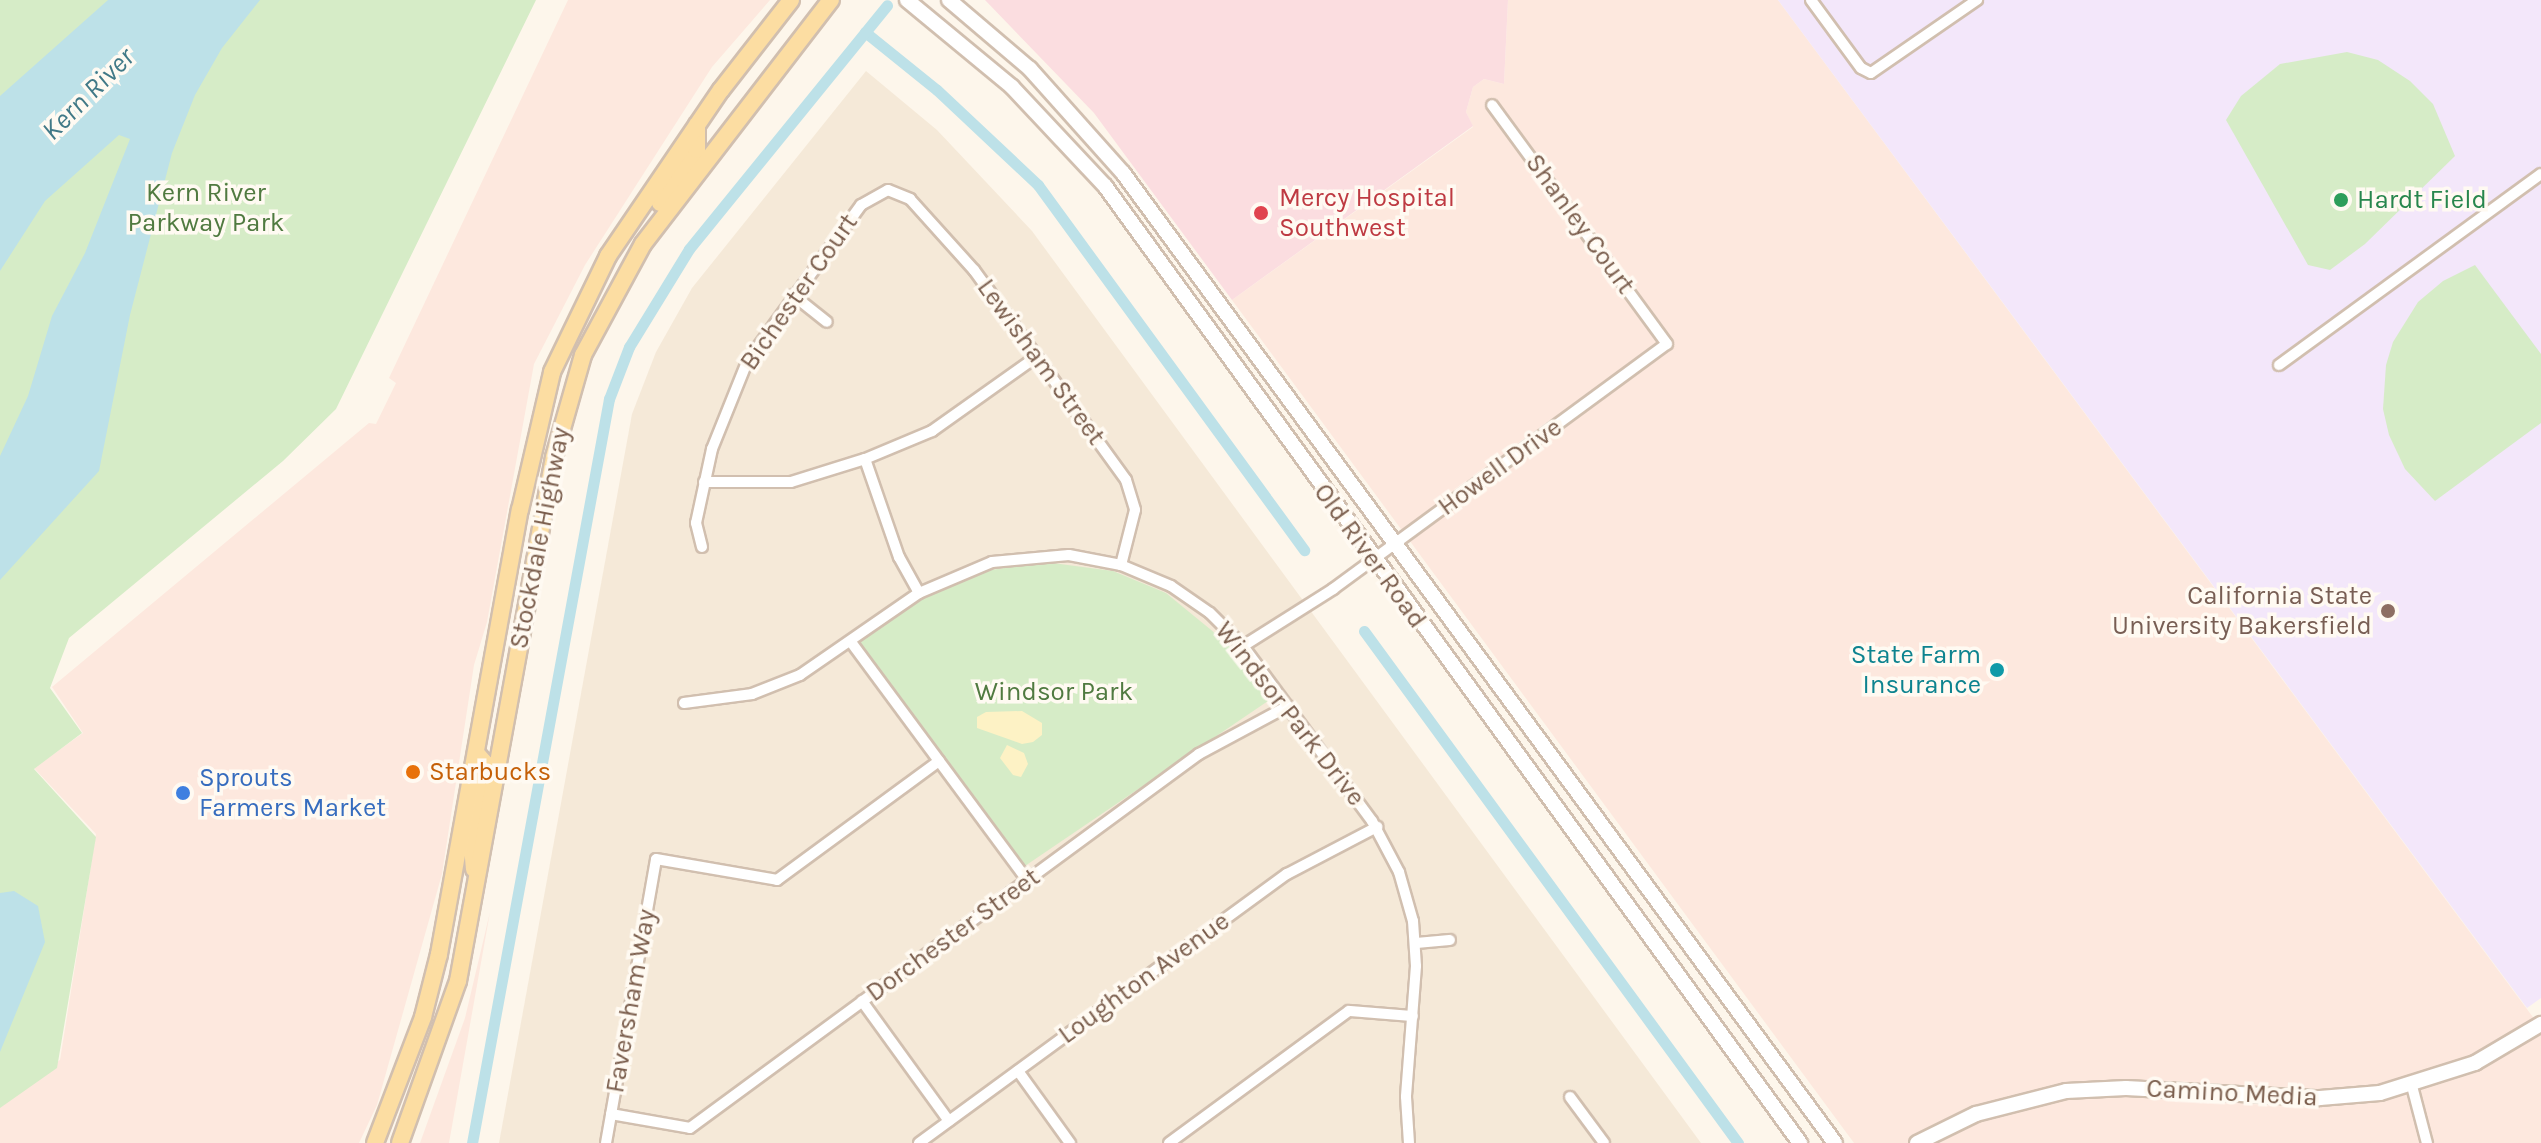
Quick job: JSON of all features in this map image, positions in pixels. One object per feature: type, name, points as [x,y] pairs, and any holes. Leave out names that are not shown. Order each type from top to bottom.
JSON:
[{"type":"main road","name":"Stockdale Highway","points":[[375,1143],[428,1001],[532,450],[552,372],[598,272],[697,125],[791,0]]},
{"type":"main road","name":"Stockdale Highway","points":[[400,1143],[451,1007],[565,411],[590,338],[643,244],[831,0]]},
{"type":"main road","name":"Old River Road","points":[[907,0],[1045,119],[1144,240],[1372,561],[1800,1143]]},
{"type":"main road","name":"Old River Road","points":[[949,0],[1030,69],[1084,125],[1218,302],[1835,1143]]},
{"type":"main road","points":[[643,244],[648,221],[697,150],[697,125]]},
{"type":"main road","points":[[1144,240],[1163,252],[1198,300],[1218,302]]},
{"type":"main road","points":[[477,754],[486,764],[471,854],[477,878]]},
{"type":"main road","name":"Camino Media","points":[[1917,1143],[1976,1114],[2066,1091],[2126,1088],[2320,1098],[2412,1086],[2475,1063],[2541,1024]]},
{"type":"street","points":[[1811,0],[1861,68],[1871,73],[1977,0]]},
{"type":"street","name":"Shanley Court","points":[[1492,105],[1667,344]]},
{"type":"street","points":[[2279,365],[2541,174]]},
{"type":"street","name":"Bichester Court","points":[[702,547],[696,523],[704,482],[732,392],[760,339],[861,205],[888,190]]},
{"type":"street","name":"Lewisham Street","points":[[888,190],[910,199],[950,241],[1134,494],[1121,565]]},
{"type":"street","points":[[793,295],[827,322]]},
{"type":"street","name":"Howell Drive","points":[[1243,646],[1333,589],[1667,344]]},
{"type":"street","points":[[704,482],[791,482],[865,459],[932,431],[1036,357]]},
{"type":"street","points":[[865,459],[899,557],[919,593]]},
{"type":"street","name":"Windsor Park Drive","points":[[684,703],[727,699],[776,686],[851,642],[919,593],[971,568],[1017,557],[1069,555],[1121,565],[1189,597],[1243,646],[1377,827],[1399,872],[1416,943],[1406,1097],[1409,1143]]},
{"type":"street","points":[[851,642],[1027,880]]},
{"type":"street","name":"Dorchester Street","points":[[611,1114],[690,1128],[1199,754],[1288,706]]},
{"type":"street","name":"Faversham Way","points":[[606,1143],[656,859],[777,880],[939,761]]},
{"type":"street","name":"Loughton Avenue","points":[[919,1143],[1287,874],[1377,827]]},
{"type":"street","points":[[1416,943],[1450,940]]},
{"type":"street","points":[[862,1001],[949,1121]]},
{"type":"street","points":[[1169,1143],[1186,1138],[1349,1011],[1413,1016]]},
{"type":"street","points":[[1018,1071],[1070,1143]]},
{"type":"street","points":[[2412,1086],[2427,1143]]},
{"type":"street","points":[[1570,1097],[1604,1143]]},
{"type":"shaded area","points":[[568,0],[770,0],[712,67],[585,265],[534,364],[487,622],[474,665],[442,874],[377,1105],[359,1143],[0,1143],[0,1103],[60,1060],[96,834],[34,768],[83,733],[52,687],[369,423],[376,424],[396,383],[389,378]]},
{"type":"shaded area","name":"Mercy Hospital Southwest","points":[[985,0],[1508,0],[1504,84],[1484,79],[1473,87],[1466,112],[1473,126],[1232,300],[1094,113]]},
{"type":"shaded area","points":[[1508,0],[1778,0],[2541,1028],[2541,1143],[1854,1143],[1232,300],[1473,127],[1466,112],[1473,87],[1484,79],[1504,84]]},
{"type":"shaded area","name":"California State University Bakersfield","points":[[1778,0],[2541,0],[2541,998],[2527,1008]]},
{"type":"shaded area","points":[[866,71],[937,130],[1032,231],[1701,1143],[499,1143],[632,414],[656,352],[692,288]]},
{"type":"shaded area","points":[[490,912],[449,1143],[420,1143],[465,1018]]},
{"type":"green space","name":"Kern River Parkway Park","points":[[0,0],[536,0],[336,409],[283,461],[69,638],[50,688],[82,733],[34,769],[96,837],[57,1068],[0,1108]]},
{"type":"green space","name":"Hardt Field","points":[[2347,52],[2378,60],[2410,81],[2433,104],[2455,156],[2365,244],[2330,270],[2308,265],[2226,120],[2241,96],[2280,64]]},
{"type":"green space","points":[[2475,265],[2541,354],[2541,423],[2435,501],[2405,469],[2389,435],[2383,409],[2386,365],[2393,342],[2418,302],[2443,281]]},
{"type":"green space","name":"Windsor Park","points":[[1045,562],[1113,571],[1166,593],[1227,643],[1268,701],[1022,868],[859,643],[929,593],[984,571]]},
{"type":"sand","points":[[1022,711],[1042,723],[1042,735],[1033,742],[1022,744],[977,728],[977,717],[986,712]]},
{"type":"sand","points":[[1007,745],[1024,753],[1028,764],[1021,777],[1013,775],[1000,758]]},
{"type":"water","name":"Kern River","points":[[108,0],[260,0],[222,48],[195,95],[172,153],[130,315],[99,471],[0,580],[0,456],[28,396],[52,316],[85,253],[130,139],[119,135],[45,201],[0,271],[0,96]]},
{"type":"water","points":[[14,891],[38,906],[45,942],[0,1052],[0,893]]},
{"type":"waterway","points":[[472,1143],[609,399],[629,347],[689,249],[887,5]]},
{"type":"waterway","points":[[865,32],[937,90],[1038,185],[1304,550]]},
{"type":"waterway","points":[[1364,631],[1738,1143]]},
{"type":"place","name":"Hardt Field","points":[[2341,200]]},
{"type":"place","name":"Mercy Hospital Southwest","points":[[1261,213]]},
{"type":"place","name":"California State University Bakersfield","points":[[2388,611]]},
{"type":"place","name":"State Farm Insurance","points":[[1997,670]]},
{"type":"place","name":"Starbucks","points":[[413,772]]},
{"type":"place","name":"Sprouts Farmers Market","points":[[183,793]]}]
